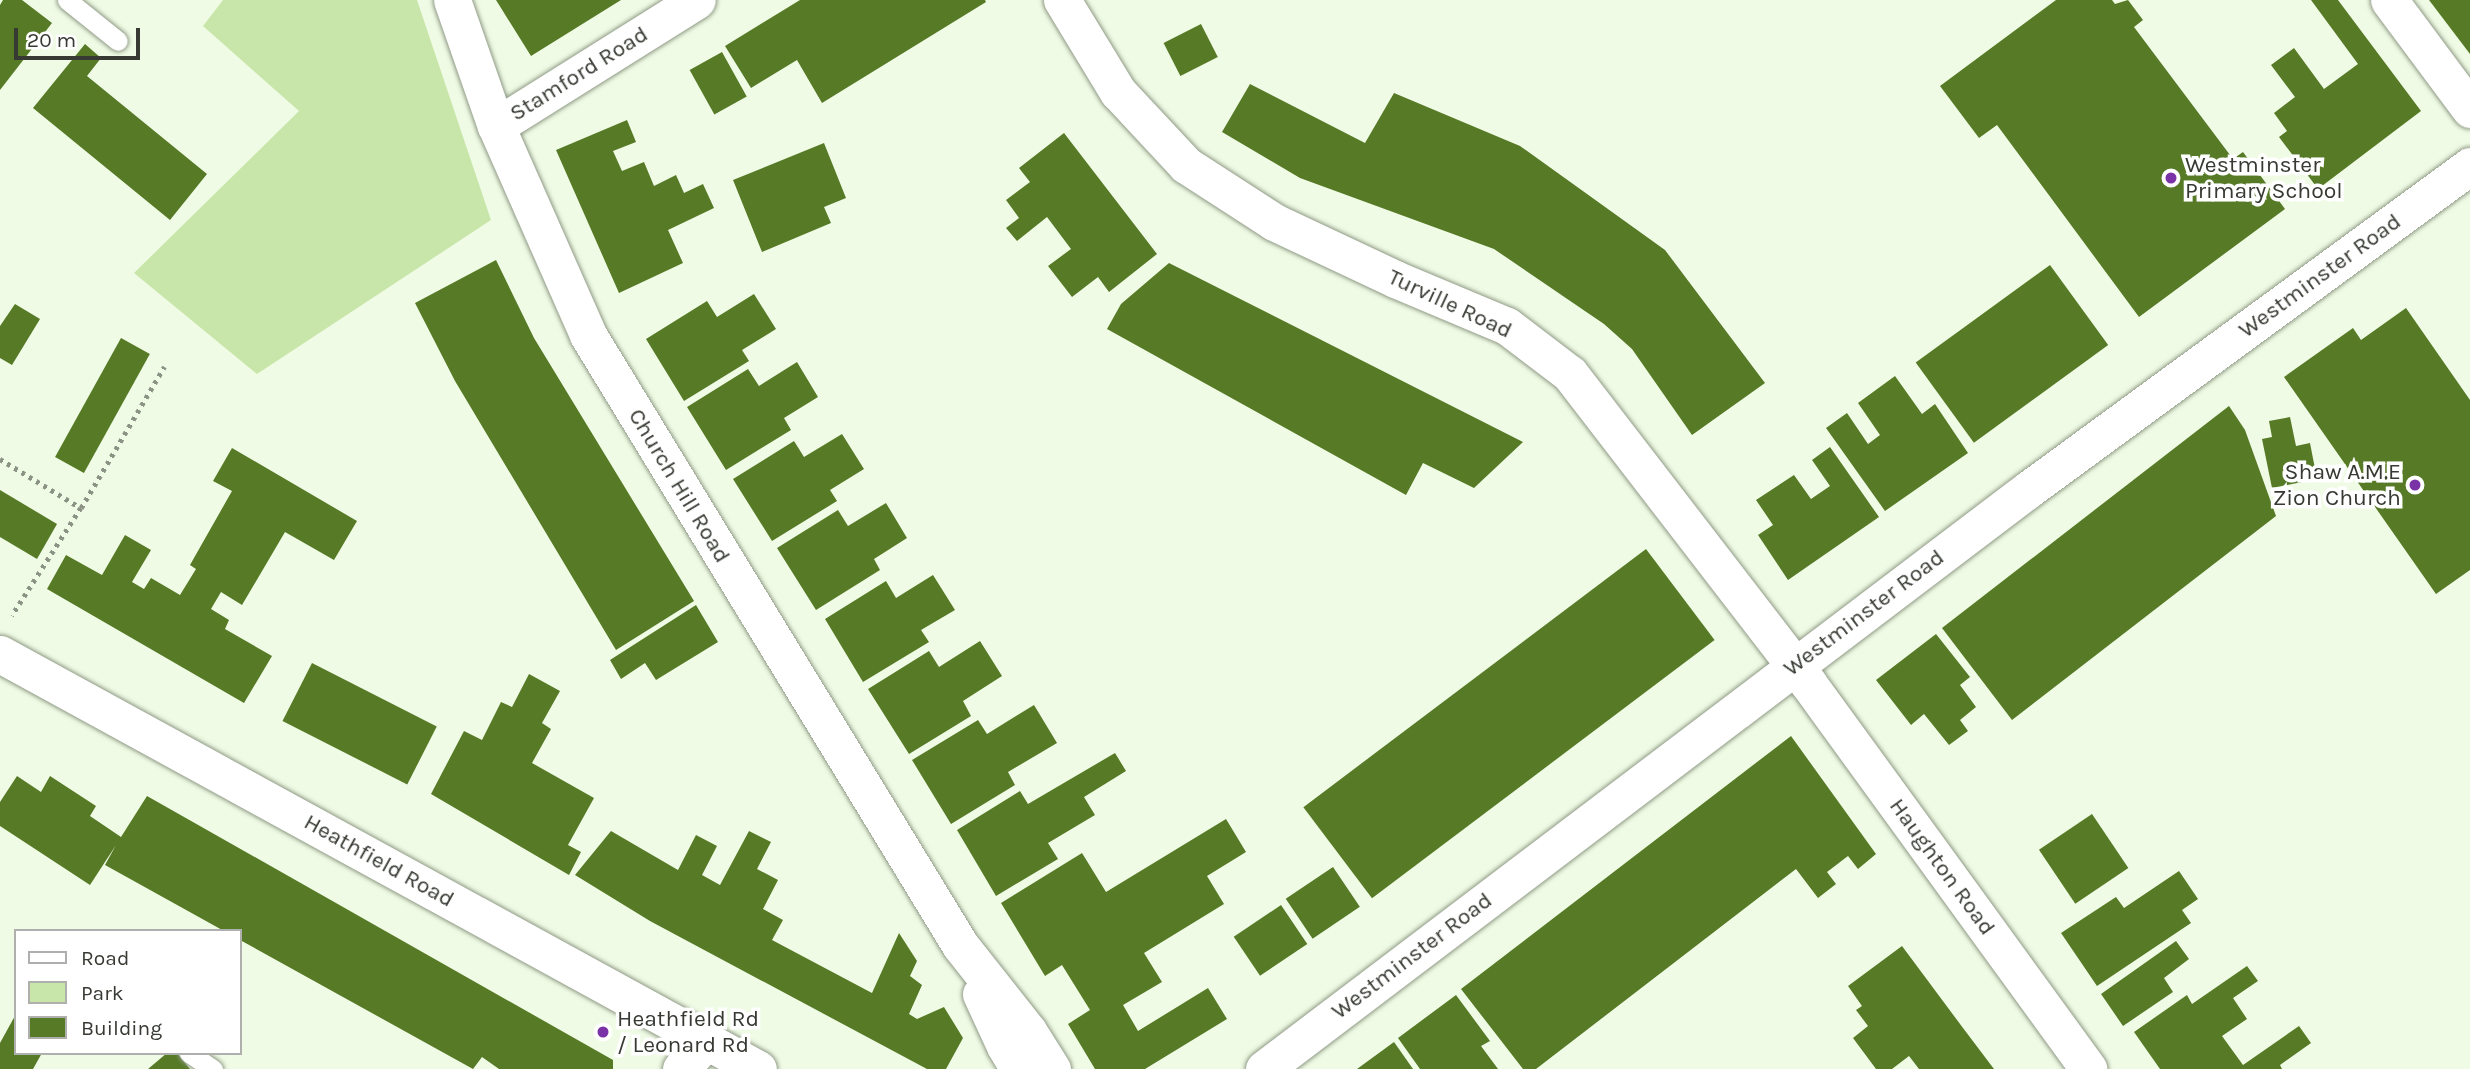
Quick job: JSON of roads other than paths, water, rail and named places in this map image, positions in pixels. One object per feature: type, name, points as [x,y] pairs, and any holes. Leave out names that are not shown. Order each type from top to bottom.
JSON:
[{"type":"street","name":"Church Hill Road","points":[[452,0],[496,126],[588,335],[960,945],[1028,1031],[1052,1069]]},
{"type":"street","name":"Stamford Road","points":[[496,126],[697,0]]},
{"type":"street","name":"Turville Road","points":[[1062,0],[1118,92],[1186,165],[1274,222],[1395,279],[1507,326],[1570,374],[1795,665]]},
{"type":"street","points":[[2389,0],[2470,109]]},
{"type":"street","name":"Westminster Road","points":[[1264,1069],[2040,481],[2470,166]]},
{"type":"street","name":"Heathfield Road","points":[[4,639],[758,1069]]},
{"type":"street","name":"Haughton Road","points":[[1795,665],[2088,1069]]},
{"type":"street","name":"Church Hill Road","points":[[960,945],[1005,1046],[1019,1069]]},
{"type":"street","points":[[681,1069],[708,1041]]},
{"type":"lane","points":[[67,0],[118,41]]},
{"type":"lane","points":[[192,1055],[213,1069]]},
{"type":"place","name":"Westminster Primary School","points":[[2171,178]]},
{"type":"place","name":"Shaw A.M.E Zion Church","points":[[2415,485]]},
{"type":"place","name":"Heathfield Rd / Leonard Rd","points":[[603,1032]]}]
